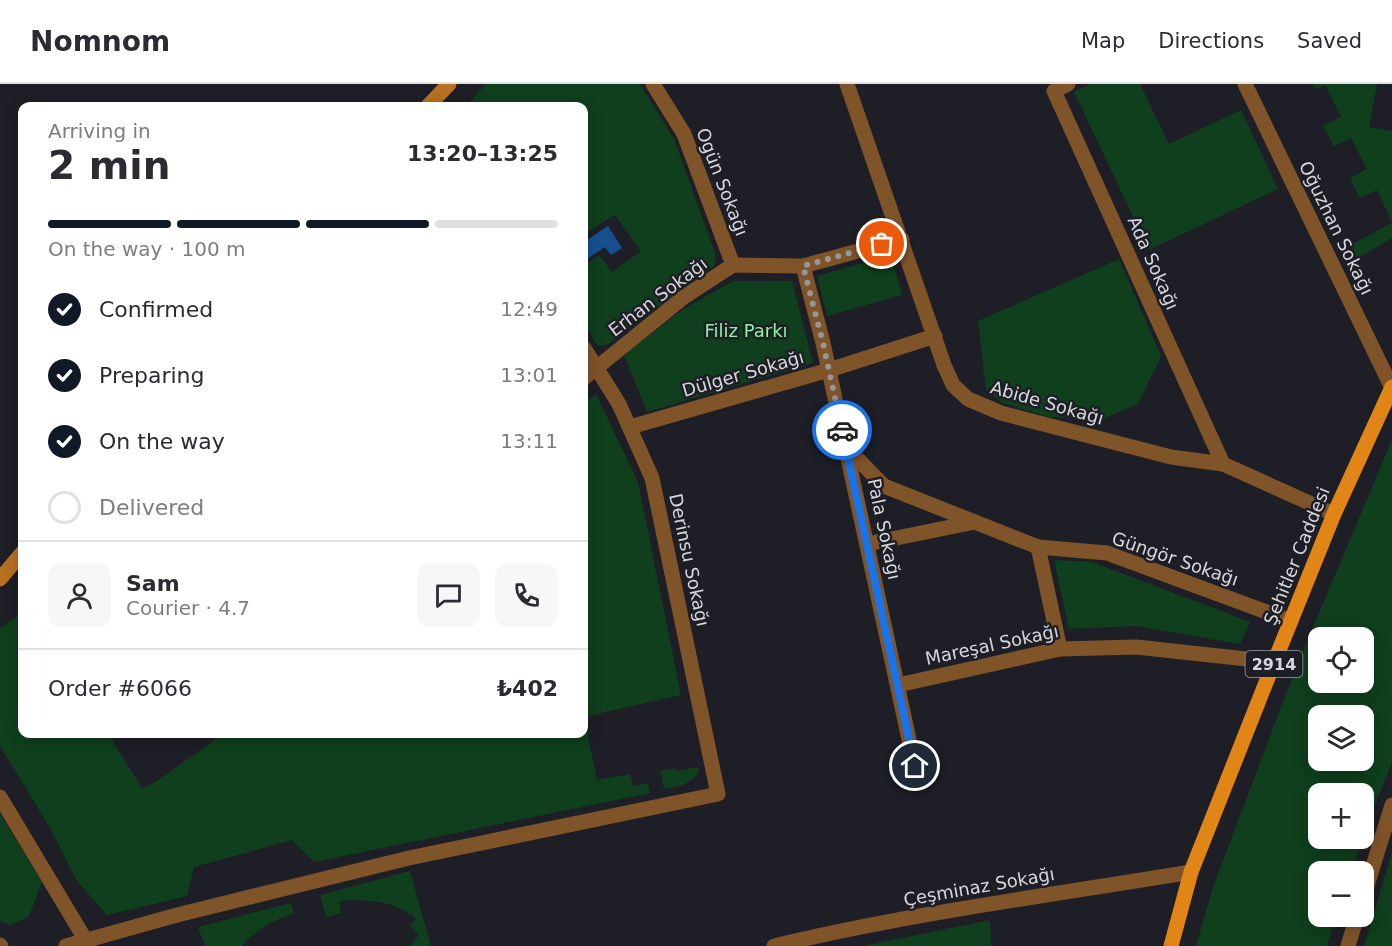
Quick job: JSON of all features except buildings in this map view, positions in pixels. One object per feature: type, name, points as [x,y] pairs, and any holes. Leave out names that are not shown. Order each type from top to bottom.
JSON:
[{"type":"main road","name":"Şehitler Caddesi","points":[[1171,946],[1191,872],[1274,662],[1334,514],[1392,388]]},
{"type":"street","points":[[432,102],[449,84]]},
{"type":"street","name":"Ogün Sokağı","points":[[652,84],[684,134],[733,265]]},
{"type":"street","name":"Abide Sokağı","points":[[847,84],[953,386],[968,399],[1001,413],[1172,457],[1223,464],[1334,514]]},
{"type":"street","name":"Ada Sokağı","points":[[1068,84],[1054,91],[1223,464]]},
{"type":"street","name":"Oğuzhan Sokağı","points":[[1245,84],[1392,388]]},
{"type":"street","name":"Erhan Sokağı","points":[[588,375],[684,297],[733,265],[803,266],[902,239]]},
{"type":"street","name":"Pala Sokağı","points":[[803,266],[829,370],[915,766]]},
{"type":"street","name":"Dülger Sokağı","points":[[630,427],[829,370],[934,336]]},
{"type":"street","name":"Derinsu Sokağı","points":[[85,939],[409,858],[718,794],[652,478],[619,404],[588,354]]},
{"type":"street","name":"Güngör Sokağı","points":[[846,446],[884,486],[1038,548],[1107,553],[1291,621]]},
{"type":"street","points":[[867,544],[975,522]]},
{"type":"street","points":[[1038,548],[1059,649]]},
{"type":"street","points":[[0,579],[18,559]]},
{"type":"street","name":"Mareşal Sokağı","points":[[898,685],[1059,649],[1136,647],[1274,662]]},
{"type":"street","points":[[0,796],[85,939],[66,946]]},
{"type":"street","points":[[1374,863],[1392,805]]},
{"type":"street","name":"Çeşminaz Sokağı","points":[[774,946],[820,935],[1191,872]]},
{"type":"street","points":[[1348,946],[1354,927]]},
{"type":"green space","points":[[486,84],[640,84],[674,139],[716,256],[714,266],[607,345],[598,346],[588,330],[588,263],[599,255],[612,272],[641,251],[615,215],[588,232],[588,102],[470,102]]},
{"type":"green space","points":[[1091,84],[1140,84],[1169,144],[1241,110],[1278,189],[1149,250],[1074,92]]},
{"type":"green space","points":[[1313,84],[1377,84],[1369,127],[1392,131],[1392,222],[1377,190],[1360,198],[1350,178],[1367,169],[1351,138],[1334,146],[1323,126],[1341,117],[1325,85],[1316,89]]},
{"type":"green space","points":[[1392,223],[1392,238],[1350,263],[1343,249]]},
{"type":"green space","points":[[891,255],[902,295],[827,316],[817,276]]},
{"type":"green space","points":[[1119,259],[1161,356],[1138,404],[1103,419],[1049,417],[1002,403],[986,389],[978,321]]},
{"type":"green space","name":"Filiz Parkı","points":[[733,281],[792,281],[813,363],[647,412],[624,355],[682,310]]},
{"type":"green space","points":[[596,394],[638,482],[681,695],[588,716],[588,399]]},
{"type":"green space","points":[[1392,440],[1392,762],[1374,808],[1374,783],[1308,783],[1308,849],[1359,849],[1354,861],[1308,861],[1308,927],[1333,927],[1327,946],[1196,946],[1213,887],[1308,639],[1308,693],[1374,693],[1374,627],[1313,627]]},
{"type":"green space","points":[[1054,560],[1092,562],[1250,622],[1240,644],[1136,626],[1069,629]]},
{"type":"green space","points":[[18,615],[18,738],[111,738],[142,788],[154,783],[217,738],[588,736],[597,780],[630,774],[633,786],[648,783],[650,793],[314,862],[292,840],[194,867],[187,896],[107,915],[77,881],[49,826],[0,746],[0,628]]},
{"type":"green space","points":[[698,767],[699,771],[696,776],[688,782],[664,789],[660,771]]},
{"type":"green space","points":[[0,814],[42,882],[29,916],[11,925],[0,921]]},
{"type":"green space","points":[[1392,852],[1392,946],[1364,946],[1370,927],[1374,927],[1374,912]]},
{"type":"green space","points":[[410,871],[431,946],[410,946],[419,935],[410,926],[416,919],[389,904],[359,900],[339,901],[341,913],[326,917],[320,895]]},
{"type":"green space","points":[[291,903],[294,913],[259,930],[242,946],[205,946],[198,927]]},
{"type":"green space","points":[[990,920],[991,946],[863,946]]},
{"type":"water","points":[[608,226],[622,248],[611,255],[605,247],[588,258],[588,239]]},
{"type":"way so far","points":[[842,430],[803,266],[882,244]]},
{"type":"route","points":[[842,430],[915,766]]}]
